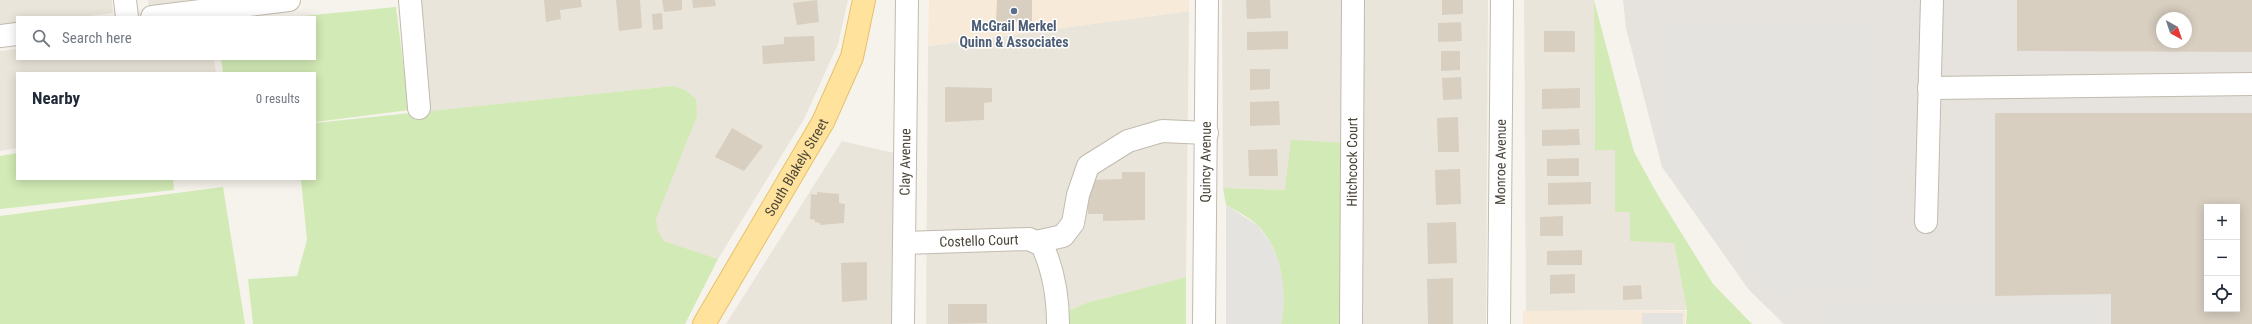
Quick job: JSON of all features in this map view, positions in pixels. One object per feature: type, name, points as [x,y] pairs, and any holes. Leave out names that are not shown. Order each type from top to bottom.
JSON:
[{"type":"main road","name":"South Blakely Street","points":[[704,324],[823,122],[852,56],[864,0]]},
{"type":"street","points":[[125,0],[127,16]]},
{"type":"street","points":[[160,16],[282,0]]},
{"type":"street","points":[[410,0],[419,108]]},
{"type":"street","name":"Clay Avenue","points":[[903,324],[907,0]]},
{"type":"street","name":"Quincy Avenue","points":[[1204,324],[1207,132],[1207,0]]},
{"type":"street","name":"Hitchcock Court","points":[[1351,324],[1353,0]]},
{"type":"street","name":"Monroe Avenue","points":[[1499,324],[1502,0]]},
{"type":"street","points":[[1926,222],[1932,0]]},
{"type":"street","points":[[0,36],[16,34]]},
{"type":"street","points":[[1929,88],[2252,84]]},
{"type":"street","points":[[1036,242],[1063,236],[1073,223],[1078,195],[1088,166],[1128,141],[1162,131],[1207,132]]},
{"type":"street","name":"Costello Court","points":[[904,243],[1029,239],[1042,245],[1054,279],[1058,302],[1058,324]]},
{"type":"shaded area","points":[[0,0],[112,0],[113,13],[90,16],[16,16],[16,26],[0,29]]},
{"type":"shaded area","points":[[148,0],[225,0],[149,10]]},
{"type":"shaded area","points":[[422,0],[848,0],[838,44],[804,119],[718,259],[664,241],[658,231],[656,219],[673,86],[415,113],[404,2]]},
{"type":"shaded area","points":[[929,0],[1189,0],[1189,11],[928,46]]},
{"type":"shaded area","points":[[1222,0],[1488,0],[1486,324],[1346,324],[1285,190],[1223,188]]},
{"type":"shaded area","points":[[1524,0],[1594,0],[1595,150],[1615,150],[1615,212],[1630,212],[1674,243],[1687,310],[1526,311]]},
{"type":"shaded area","points":[[1623,0],[2252,0],[2252,324],[1784,324],[1749,290],[1662,167],[1626,28]]},
{"type":"shaded area","points":[[1189,11],[1186,277],[1086,303],[1070,310],[1070,324],[926,324],[928,46]]},
{"type":"shaded area","points":[[1870,20],[1872,290],[1771,293],[1750,268],[1749,242],[1714,240],[1663,162],[1656,24]]},
{"type":"shaded area","points":[[16,49],[16,60],[214,60],[216,72],[16,72],[16,148],[0,151],[0,51]]},
{"type":"shaded area","points":[[842,141],[894,153],[891,324],[726,324]]},
{"type":"shaded area","points":[[1226,205],[1257,225],[1270,242],[1279,262],[1283,284],[1284,305],[1281,324],[1226,324]]},
{"type":"shaded area","points":[[1830,304],[2097,306],[2096,324],[1829,324]]},
{"type":"shaded area","points":[[1523,311],[1686,311],[1685,324],[1523,324]]},
{"type":"shaded area","points":[[1642,313],[1683,313],[1683,324],[1642,324]]},
{"type":"green space","points":[[1594,0],[1634,152],[1659,197],[1713,284],[1752,324],[1686,324],[1687,310],[1674,243],[1630,241],[1630,212],[1615,212],[1615,150],[1595,150]]},
{"type":"green space","points":[[396,7],[409,110],[316,122],[316,72],[223,72],[221,60],[316,60],[316,16],[303,16]]},
{"type":"green space","points":[[673,86],[685,90],[696,99],[697,116],[656,219],[658,231],[664,241],[718,259],[685,324],[253,324],[248,279],[297,276],[307,240],[301,180],[316,180],[316,123]]},
{"type":"green space","points":[[1291,140],[1349,143],[1346,324],[1281,324],[1283,298],[1281,272],[1272,247],[1266,235],[1254,222],[1226,205],[1223,188],[1285,190]]},
{"type":"green space","points":[[16,153],[16,180],[173,180],[174,190],[0,209],[0,156]]},
{"type":"green space","points":[[223,187],[245,324],[0,324],[0,216]]},
{"type":"green space","points":[[1186,277],[1186,324],[1070,324],[1070,310],[1086,303]]},
{"type":"building","points":[[544,0],[581,0],[582,7],[560,10],[561,19],[546,22]]},
{"type":"building","points":[[616,0],[640,0],[642,28],[619,31]]},
{"type":"building","points":[[662,0],[682,0],[682,10],[664,12]]},
{"type":"building","points":[[692,0],[715,0],[716,6],[693,8]]},
{"type":"building","points":[[817,0],[819,22],[797,25],[793,3]]},
{"type":"building","name":"McGrail Merkel Quinn & Associates","points":[[997,0],[1032,0],[1032,21],[996,22]]},
{"type":"building","points":[[1246,0],[1270,0],[1271,18],[1247,19]]},
{"type":"building","points":[[1442,0],[1463,0],[1463,14],[1442,15]]},
{"type":"building","points":[[2017,0],[2252,0],[2252,52],[2017,51]]},
{"type":"building","points":[[662,13],[663,29],[653,30],[652,14]]},
{"type":"building","points":[[1461,22],[1462,41],[1438,42],[1438,23]]},
{"type":"building","points":[[1288,31],[1288,49],[1247,50],[1247,32]]},
{"type":"building","points":[[1544,31],[1575,31],[1575,52],[1544,52]]},
{"type":"building","points":[[814,36],[815,61],[763,64],[762,46],[784,44],[784,37]]},
{"type":"building","points":[[1441,51],[1460,51],[1460,70],[1441,71]]},
{"type":"building","points":[[1250,69],[1270,69],[1270,89],[1250,90]]},
{"type":"building","points":[[1461,77],[1462,99],[1443,100],[1442,78]]},
{"type":"building","points":[[945,87],[992,88],[992,102],[984,103],[984,120],[945,122]]},
{"type":"building","points":[[1580,88],[1580,108],[1542,109],[1542,89]]},
{"type":"building","points":[[1279,101],[1280,125],[1250,126],[1250,102]]},
{"type":"building","points":[[1995,113],[2252,113],[2252,324],[2111,324],[2111,294],[1995,296]]},
{"type":"building","points":[[1458,117],[1459,152],[1438,152],[1437,118]]},
{"type":"building","points":[[732,128],[763,146],[744,171],[715,157]]},
{"type":"building","points":[[1579,129],[1580,145],[1542,146],[1542,130]]},
{"type":"building","points":[[1277,149],[1278,176],[1249,176],[1248,150]]},
{"type":"building","points":[[1579,158],[1579,176],[1547,176],[1547,159]]},
{"type":"building","points":[[1460,169],[1461,204],[1436,205],[1435,170]]},
{"type":"building","points":[[1122,172],[1145,172],[1145,220],[1103,221],[1103,214],[1088,214],[1088,180],[1122,179]]},
{"type":"building","points":[[1591,182],[1591,204],[1548,205],[1548,183]]},
{"type":"building","points":[[817,192],[839,194],[839,203],[845,204],[844,223],[820,225],[820,223],[815,222],[815,220],[810,219],[811,194],[817,195]]},
{"type":"building","points":[[1563,216],[1563,236],[1540,236],[1540,217]]},
{"type":"building","points":[[1456,222],[1457,263],[1428,264],[1427,223]]},
{"type":"building","points":[[1582,250],[1582,265],[1547,265],[1547,251]]},
{"type":"building","points":[[867,262],[867,300],[842,302],[841,263]]},
{"type":"building","points":[[1575,274],[1575,293],[1550,294],[1550,275]]},
{"type":"building","points":[[1453,278],[1453,324],[1428,324],[1427,279]]},
{"type":"building","points":[[1641,285],[1642,299],[1623,300],[1623,286]]},
{"type":"building","points":[[948,304],[987,304],[987,323],[948,324]]},
{"type":"place","name":"McGrail Merkel Quinn & Associates","points":[[1014,11]]}]
